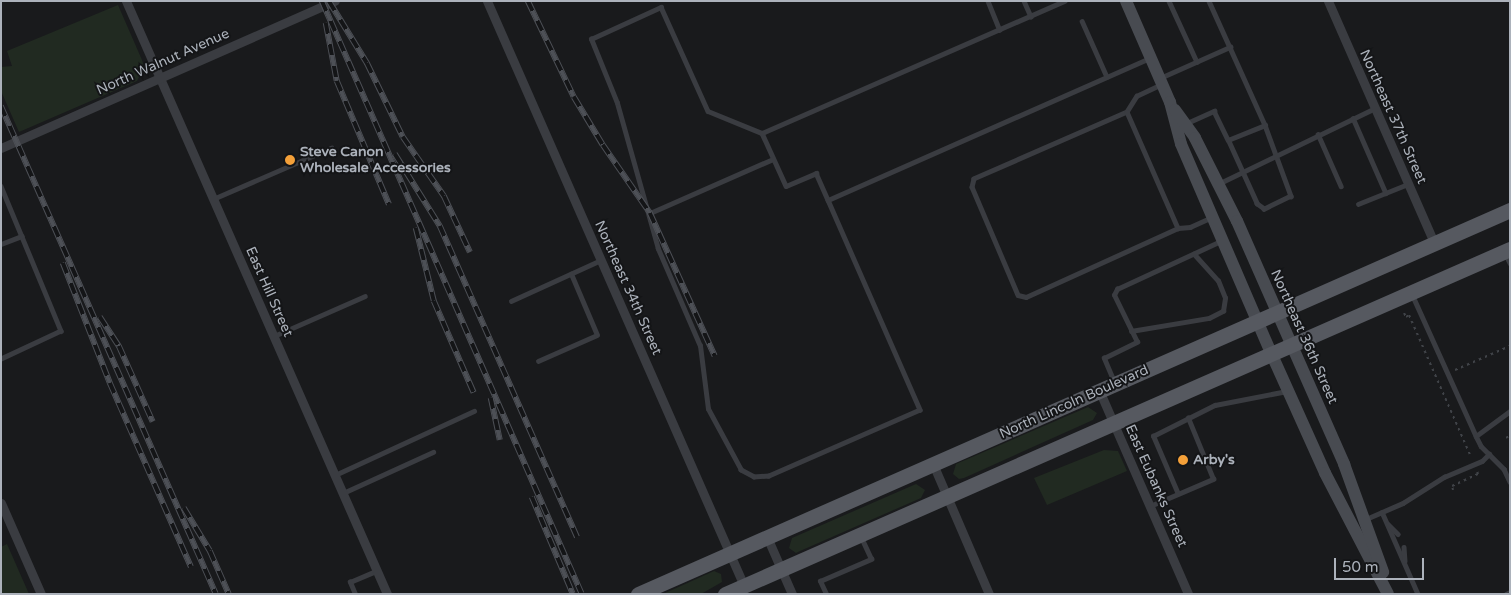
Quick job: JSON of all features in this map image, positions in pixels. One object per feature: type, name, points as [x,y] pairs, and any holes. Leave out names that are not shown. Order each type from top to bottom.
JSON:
[{"type":"main road","name":"Northeast 36th Street","points":[[1126,1],[1170,102],[1181,144],[1272,355],[1325,473],[1389,594]]},
{"type":"main road","name":"Northeast 36th Street","points":[[1170,102],[1185,124],[1218,183],[1277,312],[1366,519],[1389,594]]},
{"type":"main road","name":"North Lincoln Boulevard","points":[[638,594],[1510,210]]},
{"type":"main road","points":[[725,594],[745,590],[781,569],[1113,422],[1272,355],[1412,292],[1508,254]]},
{"type":"street","name":"East Hill Street","points":[[126,1],[387,594]]},
{"type":"street","name":"North Walnut Avenue","points":[[1,148],[335,1]]},
{"type":"street","name":"Northeast 34th Street","points":[[487,1],[745,590]]},
{"type":"street","name":"Northeast 37th Street","points":[[1328,1],[1434,243]]},
{"type":"street","name":"East Eubanks Street","points":[[1099,390],[1188,594]]},
{"type":"street","points":[[932,464],[989,594]]},
{"type":"street","points":[[1,503],[40,594]]},
{"type":"street","points":[[767,537],[792,594]]},
{"type":"lane","points":[[988,1],[1000,30]]},
{"type":"lane","points":[[1024,1],[1031,17]]},
{"type":"lane","points":[[762,133],[1064,1]]},
{"type":"lane","points":[[1169,1],[1197,62]]},
{"type":"lane","points":[[1185,124],[1214,111],[1258,204],[1264,209],[1291,196],[1265,125],[1209,1]]},
{"type":"lane","points":[[661,7],[708,111],[762,133],[786,186],[816,172],[920,410],[769,476],[754,476],[741,470],[708,409],[700,346],[658,249],[650,213],[617,103],[591,39],[661,7]]},
{"type":"lane","points":[[1082,21],[1107,77]]},
{"type":"lane","points":[[1213,217],[1190,227],[1178,228],[1026,297],[1018,295],[972,187],[974,179],[1126,112],[1138,96],[1197,62],[1230,48]]},
{"type":"lane","points":[[828,200],[1151,58]]},
{"type":"lane","points":[[1218,183],[1375,108]]},
{"type":"lane","points":[[1126,112],[1178,228]]},
{"type":"lane","points":[[1353,118],[1386,193]]},
{"type":"lane","points":[[1228,140],[1265,125]]},
{"type":"lane","points":[[1318,134],[1341,186]]},
{"type":"lane","points":[[213,199],[331,148]]},
{"type":"lane","points":[[650,213],[773,159]]},
{"type":"lane","points":[[1358,204],[1408,184]]},
{"type":"lane","points":[[1,186],[61,331],[1,359]]},
{"type":"lane","points":[[1,244],[22,236]]},
{"type":"lane","points":[[1115,383],[1104,358],[1137,342],[1114,296],[1117,289],[1223,240]]},
{"type":"lane","points":[[1131,331],[1209,318],[1223,311],[1225,298],[1218,281],[1194,254]]},
{"type":"lane","points":[[511,301],[601,260]]},
{"type":"lane","points":[[538,361],[597,334],[571,274]]},
{"type":"lane","points":[[1412,292],[1476,436],[1489,454],[1504,469],[1510,482]]},
{"type":"lane","points":[[274,336],[364,296]]},
{"type":"lane","points":[[1178,494],[1152,436],[1215,405],[1288,391]]},
{"type":"lane","points":[[335,475],[474,411]]},
{"type":"lane","points":[[1476,436],[1510,412]]},
{"type":"lane","points":[[1150,506],[1213,479],[1188,418]]},
{"type":"lane","points":[[343,493],[433,452]]},
{"type":"lane","points":[[1366,519],[1416,496],[1444,477],[1475,465],[1489,454]]},
{"type":"lane","points":[[1382,512],[1418,594]]},
{"type":"lane","points":[[1386,523],[1398,534]]},
{"type":"lane","points":[[826,594],[820,580],[870,559],[860,534]]},
{"type":"lane","points":[[1404,548],[1405,564]]},
{"type":"lane","points":[[355,594],[350,582],[377,571]]},
{"type":"lane","points":[[1506,594],[1510,592]]},
{"type":"path","points":[[1404,313],[1406,317],[1409,315],[1478,474],[1452,486],[1453,490]]},
{"type":"path","points":[[1436,378],[1510,346]]},
{"type":"path","points":[[1506,438],[1510,435]]},
{"type":"shaded area","points":[[118,5],[144,67],[137,81],[19,132],[1,91],[1,67],[12,66],[7,51]]},
{"type":"shaded area","points":[[1088,407],[1097,413],[1093,420],[964,478],[959,479],[953,474],[956,464]]},
{"type":"shaded area","points":[[1104,450],[1118,451],[1127,471],[1047,505],[1034,478]]},
{"type":"shaded area","points":[[916,484],[925,490],[921,498],[796,553],[789,548],[792,538]]},
{"type":"shaded area","points":[[7,544],[29,594],[1,594],[1,547]]},
{"type":"shaded area","points":[[714,571],[721,574],[722,582],[701,594],[663,594]]},
{"type":"railway","points":[[322,1],[582,594]]},
{"type":"railway","points":[[329,1],[367,63],[403,137],[444,196],[470,252]]},
{"type":"railway","points":[[528,1],[574,97],[603,145],[650,213],[715,356]]},
{"type":"railway","points":[[326,23],[337,81],[389,204]]},
{"type":"railway","points":[[1,106],[216,594]]},
{"type":"railway","points":[[395,154],[440,226],[577,537]]},
{"type":"railway","points":[[416,228],[434,301],[474,393]]},
{"type":"railway","points":[[63,263],[110,383],[191,567]]},
{"type":"railway","points":[[100,317],[119,346],[153,422]]},
{"type":"railway","points":[[491,398],[500,440]]},
{"type":"railway","points":[[532,497],[573,594]]},
{"type":"railway","points":[[184,508],[210,551],[229,594]]},
{"type":"place","name":"Steve Canon Wholesale Accessories","points":[[290,160]]},
{"type":"place","name":"Arby's","points":[[1183,460]]}]
